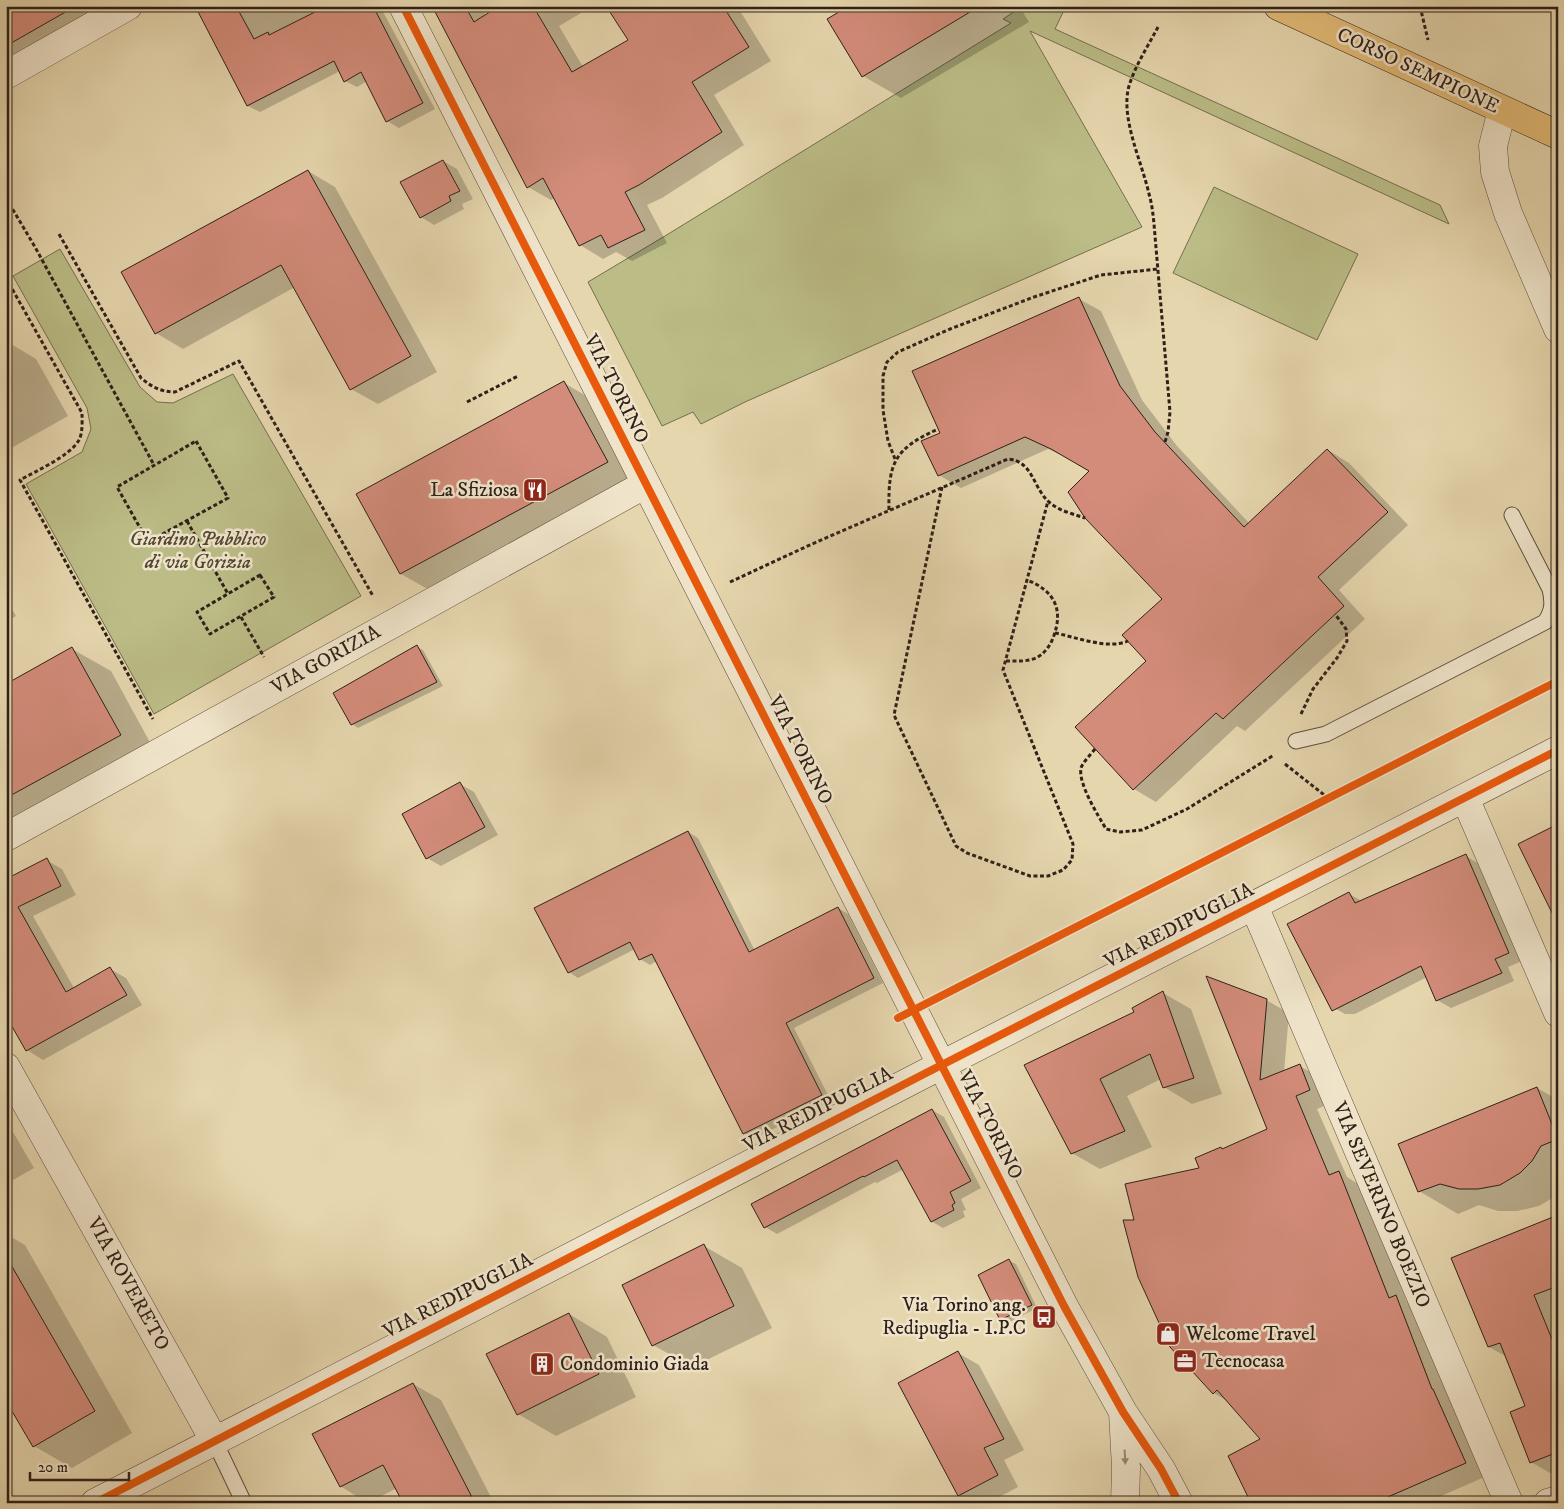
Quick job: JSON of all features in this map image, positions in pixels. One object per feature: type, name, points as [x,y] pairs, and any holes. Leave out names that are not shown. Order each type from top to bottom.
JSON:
[{"type":"main road","name":"CORSO SEMPIONE","points":[[1278,6],[1558,136]]},
{"type":"street","points":[[6,75],[128,6]]},
{"type":"street","name":"VIA TORINO","points":[[403,6],[1064,1306],[1123,1412],[1161,1469],[1179,1503]]},
{"type":"street","points":[[1502,110],[1493,146],[1495,172],[1508,213],[1558,329]]},
{"type":"street","name":"VIA GORIZIA","points":[[6,836],[646,484]]},
{"type":"street","name":"VIA REDIPUGLIA","points":[[94,1503],[1558,750]]},
{"type":"street","points":[[1465,798],[1558,1013]]},
{"type":"street","name":"VIA SEVERINO BOEZIO","points":[[1254,906],[1509,1503]]},
{"type":"street","name":"VIA ROVERETO","points":[[6,1067],[214,1440]]},
{"type":"street","name":"VIA TORINO","points":[[1123,1412],[1126,1468],[1125,1503]]},
{"type":"street","points":[[1548,1503],[1558,1500]]},
{"type":"lane","points":[[1296,741],[1326,734],[1545,622],[1550,615],[1552,598],[1550,589],[1512,515]]},
{"type":"lane","name":"VIA ROVERETO","points":[[214,1440],[244,1503]]},
{"type":"path","points":[[1158,27],[1132,78],[1128,88],[1127,104],[1131,130],[1149,194],[1158,269],[1170,412],[1165,442]]},
{"type":"path","points":[[6,198],[35,247],[154,465]]},
{"type":"path","points":[[59,234],[141,378],[152,387],[164,392],[176,392],[239,361],[373,596]]},
{"type":"path","points":[[895,459],[888,441],[883,410],[883,376],[887,362],[898,352],[950,329],[1034,297],[1101,275],[1158,269]]},
{"type":"path","points":[[6,278],[82,412],[83,424],[80,440],[70,451],[20,480],[153,719]]},
{"type":"path","points":[[467,402],[518,376]]},
{"type":"path","points":[[888,510],[890,476],[895,459],[917,438],[938,429]]},
{"type":"path","points":[[196,441],[228,498],[148,542],[117,487],[154,465],[196,441]]},
{"type":"path","points":[[724,584],[888,510],[1008,459],[1017,460],[1024,465],[1048,502],[1060,509],[1085,518]]},
{"type":"path","points":[[942,487],[894,715],[956,846],[967,853],[1030,876],[1048,876],[1063,870],[1072,860],[1073,844],[1003,670],[1048,502]]},
{"type":"path","points":[[187,521],[228,594]]},
{"type":"path","points":[[260,575],[274,598],[210,634],[197,612],[228,594],[260,575]]},
{"type":"path","points":[[1006,660],[1024,662],[1037,657],[1050,646],[1057,629],[1058,608],[1051,595],[1040,585],[1027,580]]},
{"type":"path","points":[[1094,749],[1082,766],[1082,778],[1106,829],[1120,832],[1142,830],[1187,809],[1296,741],[1300,717],[1313,688],[1338,658],[1348,641],[1346,629],[1335,614]]},
{"type":"path","points":[[241,617],[264,657]]},
{"type":"path","points":[[1055,633],[1104,644],[1116,645],[1128,641]]},
{"type":"path","points":[[1274,755],[1323,794],[1326,799]]},
{"type":"path","points":[[1317,803],[1334,794]]},
{"type":"green space","points":[[1023,6],[1066,6],[1055,29],[1440,205],[1449,224],[1030,31],[1142,227],[745,402],[701,424],[693,412],[662,426],[588,282],[1011,23],[1003,19]]},
{"type":"green space","points":[[1214,187],[1358,254],[1317,340],[1173,273]]},
{"type":"green space","name":"Giardino Pubblico di via Gorizia","points":[[60,249],[140,387],[157,402],[173,403],[233,374],[361,596],[154,714],[26,484],[82,452],[91,429],[87,408],[13,276]]},
{"type":"building","points":[[6,6],[76,6],[6,46]]},
{"type":"building","points":[[195,6],[236,6],[254,39],[268,32],[269,35],[327,6],[373,6],[423,103],[386,122],[361,72],[344,82],[334,61],[247,106]]},
{"type":"building","points":[[432,6],[465,6],[474,22],[499,6],[533,6],[572,72],[628,40],[606,6],[723,6],[749,47],[692,82],[722,132],[625,192],[645,230],[608,248],[601,235],[579,246],[543,178],[527,188]]},
{"type":"building","points":[[849,6],[980,6],[862,77],[827,19]]},
{"type":"building","points":[[443,160],[460,191],[449,196],[451,201],[420,218],[400,182]]},
{"type":"building","points":[[308,170],[411,356],[350,390],[281,265],[155,334],[121,272]]},
{"type":"building","points":[[1079,297],[1120,386],[1155,432],[1244,527],[1327,449],[1388,512],[1318,577],[1344,606],[1223,719],[1216,713],[1133,790],[1075,727],[1146,661],[1122,635],[1162,599],[1085,518],[1068,492],[1089,471],[1051,449],[1025,437],[938,476],[921,441],[940,433],[912,371]]},
{"type":"building","points":[[564,381],[608,462],[400,574],[356,494]]},
{"type":"building","points":[[417,645],[437,682],[351,725],[333,693]]},
{"type":"building","points":[[72,647],[121,735],[6,798],[6,684]]},
{"type":"building","points":[[460,782],[485,827],[426,859],[402,814]]},
{"type":"building","points":[[1558,824],[1558,925],[1518,844]]},
{"type":"building","points":[[688,831],[749,952],[838,907],[874,978],[786,1023],[822,1095],[743,1134],[652,954],[639,960],[630,942],[568,973],[534,908]]},
{"type":"building","points":[[1466,854],[1509,953],[1495,959],[1502,973],[1436,1001],[1421,966],[1332,1011],[1287,924],[1349,892],[1355,903]]},
{"type":"building","points":[[47,858],[61,886],[18,907],[66,992],[110,967],[127,995],[26,1051],[6,1016],[6,879]]},
{"type":"building","points":[[1206,976],[1267,999],[1260,1080],[1300,1064],[1310,1090],[1296,1096],[1329,1175],[1339,1171],[1389,1298],[1396,1295],[1432,1389],[1466,1463],[1374,1503],[1251,1503],[1228,1456],[1260,1439],[1217,1390],[1213,1394],[1170,1347],[1138,1277],[1123,1220],[1134,1220],[1125,1184],[1199,1168],[1195,1158],[1221,1147],[1222,1149],[1267,1129]]},
{"type":"building","points":[[1163,991],[1194,1078],[1163,1088],[1150,1054],[1100,1079],[1125,1131],[1071,1154],[1024,1065],[1134,1012],[1132,1008]]},
{"type":"building","points":[[1537,1087],[1558,1139],[1541,1146],[1532,1161],[1520,1173],[1500,1185],[1478,1189],[1459,1189],[1440,1184],[1418,1192],[1398,1144]]},
{"type":"building","points":[[932,1109],[971,1181],[950,1192],[955,1203],[952,1205],[954,1210],[931,1222],[897,1160],[764,1228],[751,1204]]},
{"type":"building","points":[[1558,1215],[1558,1286],[1534,1295],[1558,1354],[1558,1452],[1530,1463],[1510,1412],[1525,1406],[1500,1343],[1488,1347],[1451,1258]]},
{"type":"building","name":"Condominio Giada","points":[[704,1244],[734,1306],[652,1346],[622,1285]]},
{"type":"building","points":[[6,1256],[95,1411],[33,1447],[6,1401]]},
{"type":"building","points":[[1009,1259],[1032,1305],[1000,1320],[978,1275]]},
{"type":"building","name":"Condominio Giada","points":[[569,1313],[599,1374],[517,1415],[486,1354]]},
{"type":"building","points":[[958,1351],[1004,1439],[984,1448],[998,1475],[958,1496],[898,1383]]},
{"type":"building","points":[[413,1383],[475,1503],[403,1503],[383,1465],[340,1487],[312,1434]]},
{"type":"cycle path","points":[[403,6],[1064,1306],[1123,1412],[1161,1469],[1179,1503]]},
{"type":"cycle path","points":[[898,1018],[1558,681]]},
{"type":"cycle path","points":[[95,1503],[924,1074],[1558,750]]},
{"type":"place","name":"La Sfiziosa","points":[[535,490]]},
{"type":"place","name":"Via Torino ang. Redipuglia - I.P.C","points":[[1044,1317]]},
{"type":"place","name":"Welcome Travel","points":[[1168,1334]]},
{"type":"place","name":"Tecnocasa","points":[[1185,1361]]},
{"type":"place","name":"Condominio Giada","points":[[542,1364]]}]
